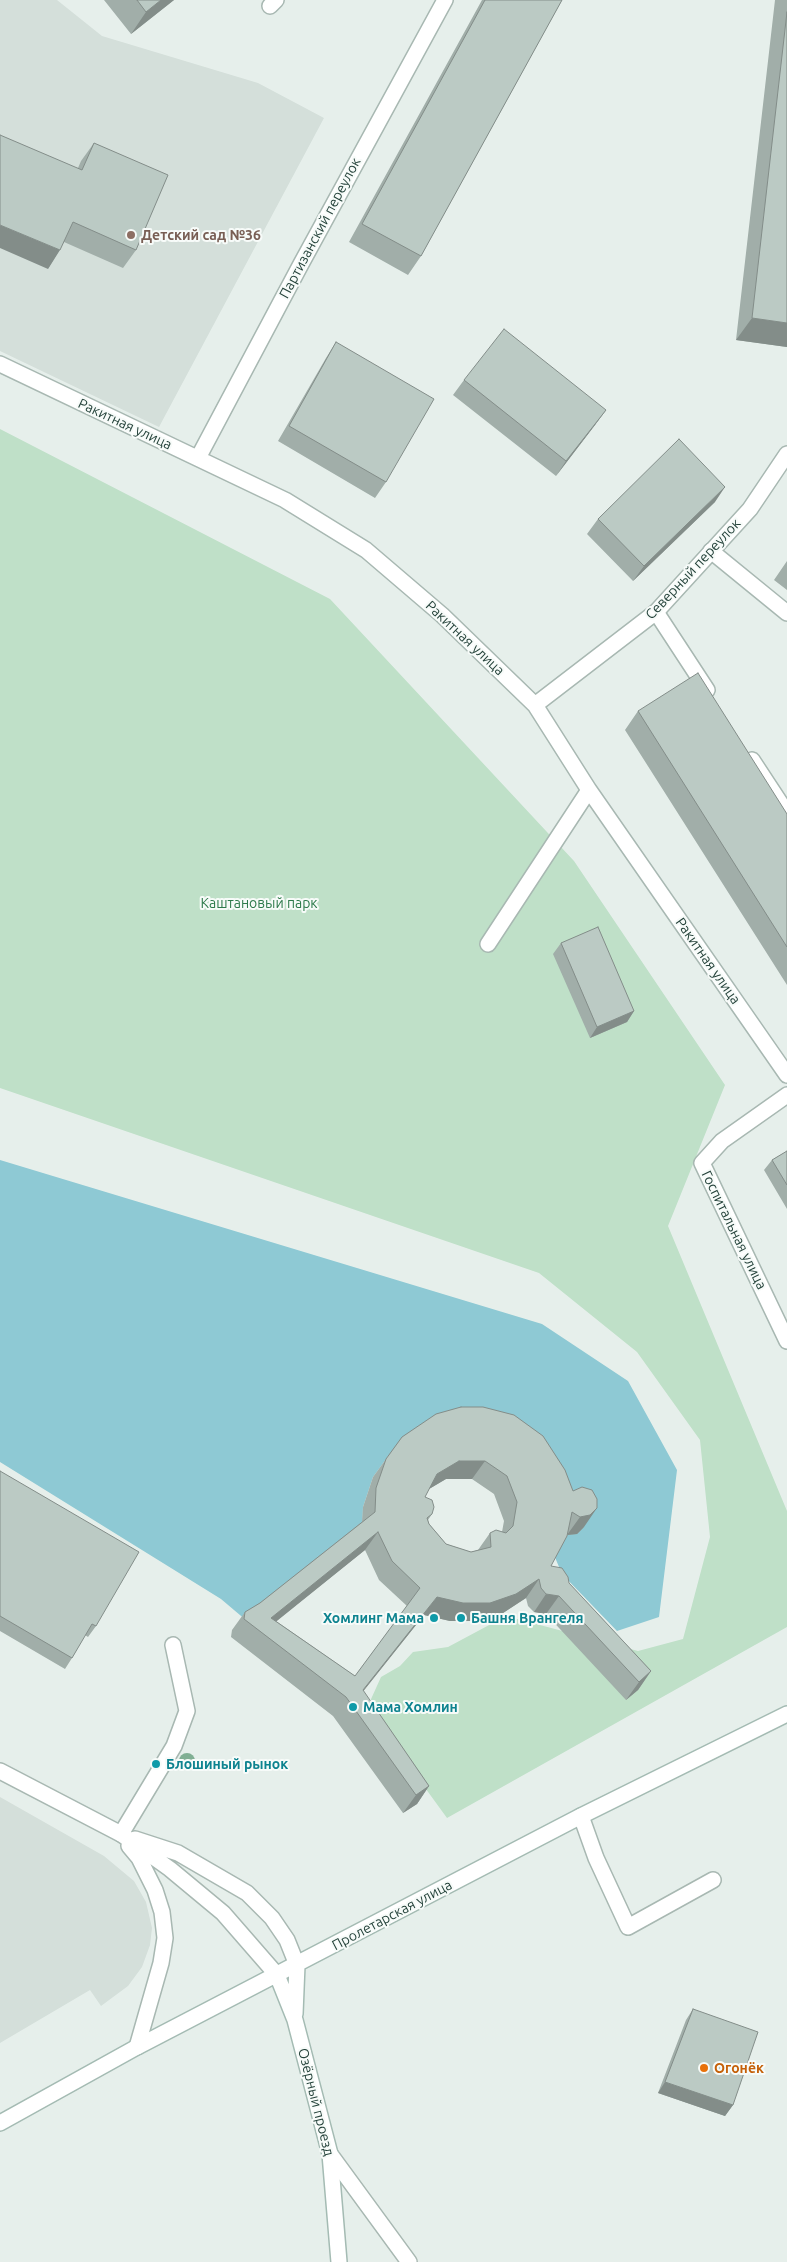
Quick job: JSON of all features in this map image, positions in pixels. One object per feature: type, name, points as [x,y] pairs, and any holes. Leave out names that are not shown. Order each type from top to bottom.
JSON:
[{"type":"street","name":"Партизанский переулок","points":[[198,458],[445,0]]},
{"type":"street","name":"Ракитная улица","points":[[0,364],[285,500],[366,550],[442,614],[535,705],[589,790],[787,1074]]},
{"type":"street","name":"Северный переулок","points":[[535,705],[656,612],[750,509],[787,454]]},
{"type":"street","points":[[711,551],[787,613]]},
{"type":"street","points":[[656,612],[716,704]]},
{"type":"street","points":[[743,746],[787,813]]},
{"type":"street","points":[[488,944],[589,790]]},
{"type":"street","name":"Госпитальная улица","points":[[787,1095],[722,1141],[702,1163],[787,1341]]},
{"type":"street","points":[[121,1834],[174,1746],[187,1711],[173,1645]]},
{"type":"street","name":"Пролетарская улица","points":[[0,2123],[137,2047],[298,1965],[581,1816],[787,1714]]},
{"type":"street","points":[[0,1770],[121,1834],[178,1853],[246,1893],[272,1918],[287,1940],[298,1965],[295,2020]]},
{"type":"street","points":[[581,1816],[596,1858],[628,1928],[713,1880]]},
{"type":"street","points":[[121,1834],[139,1858],[155,1890],[162,1912],[165,1938],[161,1963],[137,2047]]},
{"type":"street","name":"Озёрный проезд","points":[[121,1834],[170,1869],[223,1913],[277,1975],[295,2020],[330,2154],[339,2262]]},
{"type":"street","points":[[330,2154],[409,2262]]},
{"type":"shaded area","name":"Детский сад №36","points":[[0,0],[57,0],[102,36],[258,83],[324,118],[159,427],[0,351]]},
{"type":"shaded area","points":[[0,1797],[104,1856],[134,1881],[146,1902],[152,1928],[150,1945],[142,1967],[128,1986],[101,2006],[90,1990],[0,2043]]},
{"type":"green space","name":"Каштановый парк","points":[[0,429],[330,599],[574,861],[725,1085],[668,1226],[787,1511],[787,1627],[447,1818],[367,1708],[381,1677],[400,1666],[413,1652],[448,1647],[506,1616],[638,1651],[683,1639],[710,1537],[700,1440],[637,1352],[539,1273],[0,1088]]},
{"type":"water","points":[[0,1160],[542,1324],[628,1381],[677,1470],[659,1617],[617,1631],[562,1574],[554,1555],[552,1488],[389,1455],[373,1477],[363,1507],[362,1531],[247,1621],[221,1599],[0,1462]]},
{"type":"building","points":[[137,0],[161,0],[146,12]]},
{"type":"building","points":[[485,0],[562,0],[421,256],[362,224]]},
{"type":"building","points":[[787,12],[787,323],[752,318]]},
{"type":"building","points":[[0,135],[82,170],[94,143],[168,175],[136,250],[73,222],[60,250],[0,225]]},
{"type":"building","points":[[504,329],[606,410],[566,461],[464,380]]},
{"type":"building","points":[[336,342],[434,399],[386,482],[289,426]]},
{"type":"building","points":[[679,439],[725,487],[644,566],[598,519]]},
{"type":"building","points":[[698,673],[787,814],[787,947],[638,711]]},
{"type":"building","points":[[598,927],[634,1011],[597,1027],[561,943]]},
{"type":"building","points":[[787,1151],[787,1185],[772,1160]]},
{"type":"building","name":"Башня Врангеля","points":[[461,1407],[483,1407],[514,1415],[543,1436],[565,1470],[573,1491],[582,1487],[592,1490],[597,1499],[597,1508],[590,1515],[580,1517],[572,1512],[567,1536],[551,1566],[562,1568],[568,1577],[569,1583],[651,1671],[639,1682],[559,1596],[546,1594],[541,1588],[539,1579],[516,1594],[490,1603],[463,1603],[437,1597],[363,1690],[429,1786],[416,1795],[346,1697],[244,1619],[245,1612],[260,1603],[375,1512],[376,1488],[386,1459],[402,1437],[436,1414]],"holes":[[[459,1461],[485,1461],[507,1476],[517,1502],[513,1526],[506,1533],[496,1530],[490,1533],[491,1547],[471,1552],[446,1544],[429,1524],[427,1518],[432,1514],[434,1507],[432,1500],[425,1497],[437,1474]],[[378,1532],[392,1561],[420,1588],[355,1676],[271,1618]]]},
{"type":"building","points":[[0,1471],[139,1552],[96,1626],[92,1624],[72,1658],[0,1616]]},
{"type":"building","name":"Огонёк","points":[[693,2009],[758,2032],[733,2105],[665,2082]]},
{"type":"place","name":"Детский сад №36","points":[[131,235]]},
{"type":"place","name":"Хомлинг Мама","points":[[434,1618]]},
{"type":"place","name":"Башня Врангеля","points":[[461,1618]]},
{"type":"place","name":"Мама Хомлин","points":[[353,1707]]},
{"type":"place","name":"Блошиный рынок","points":[[156,1764]]},
{"type":"place","name":"Огонёк","points":[[704,2068]]}]
